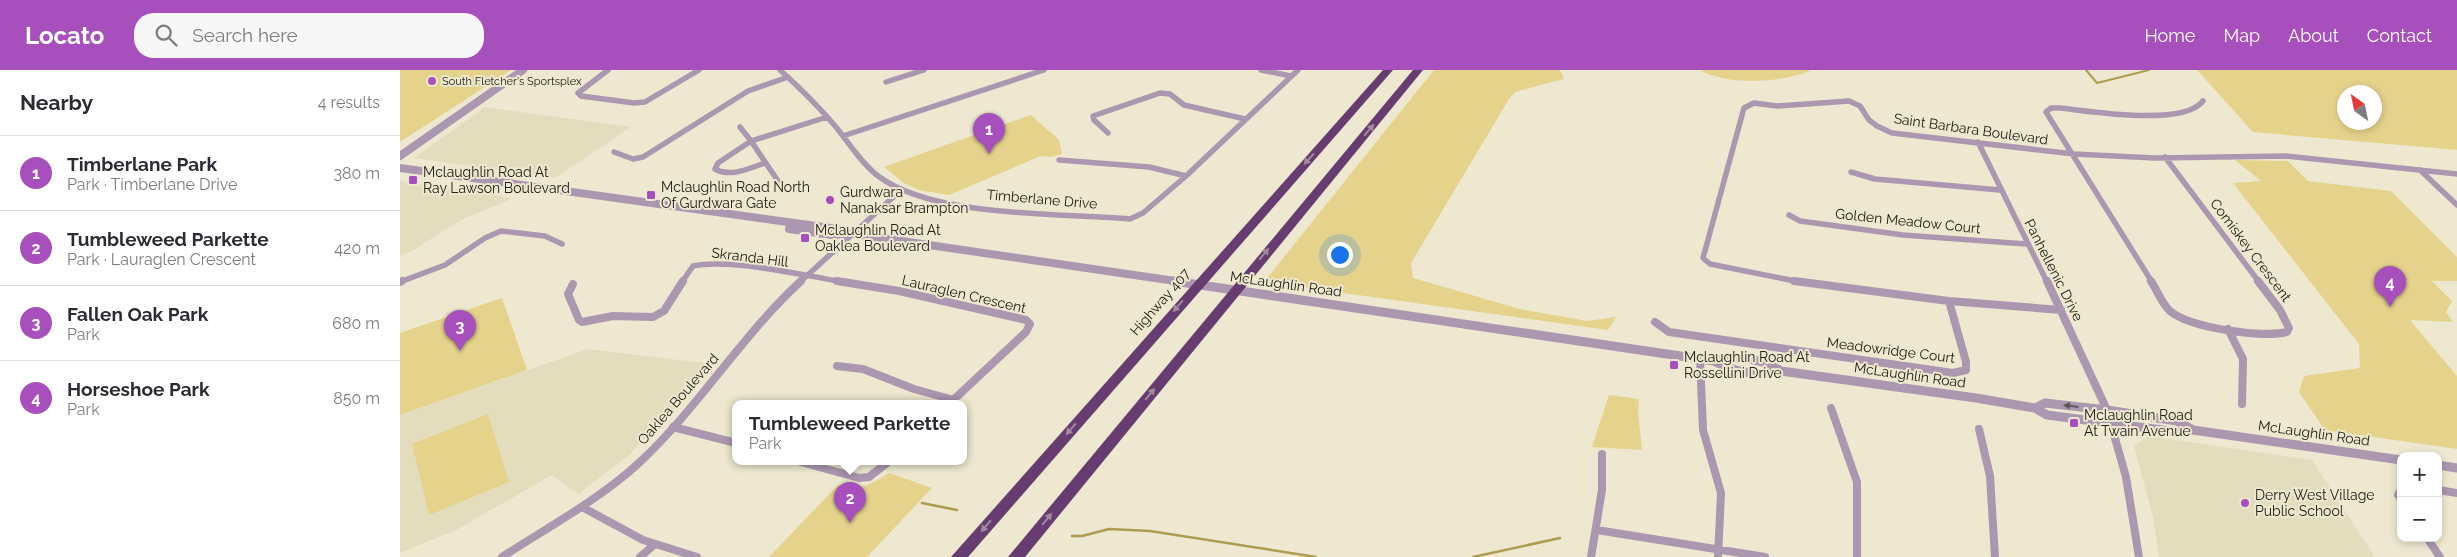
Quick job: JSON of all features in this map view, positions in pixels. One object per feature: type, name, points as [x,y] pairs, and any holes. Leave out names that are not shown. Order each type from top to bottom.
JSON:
[{"type":"highway","name":"Highway 407","points":[[958,557],[1388,70]]},
{"type":"highway","points":[[1016,557],[1418,70]]},
{"type":"street","points":[[400,156],[523,70]]},
{"type":"street","points":[[608,70],[578,93],[581,96],[634,103],[645,102],[699,70]]},
{"type":"street","name":"Timberlane Drive","points":[[780,70],[827,116],[876,175],[900,191],[937,200],[994,208],[1130,219],[1143,213],[1186,176],[1298,70]]},
{"type":"street","points":[[886,82],[924,70]]},
{"type":"street","points":[[843,136],[1044,70]]},
{"type":"street","points":[[1260,70],[1291,76]]},
{"type":"street","points":[[614,152],[633,159],[643,157],[748,90],[788,77]]},
{"type":"street","points":[[1108,133],[1094,120],[1093,116],[1160,93],[1170,94],[1184,105],[1245,119]]},
{"type":"street","name":"Saint Barbara Boulevard","points":[[2061,310],[1949,300],[1808,284],[1710,264],[1703,258],[1744,108],[1754,104],[1788,106],[1848,101],[1860,106],[1869,120],[1892,133],[2072,154],[2165,157],[2285,156],[2457,174]]},
{"type":"street","name":"Comiskey Crescent","points":[[2165,157],[2278,306],[2289,328],[2286,332],[2279,334],[2228,329],[2183,321],[2168,310],[2046,112],[2047,110],[2060,108],[2137,118],[2176,113],[2200,105],[2203,101]]},
{"type":"street","points":[[765,163],[731,174],[715,169],[718,163],[750,140],[827,116]]},
{"type":"street","points":[[740,127],[778,180]]},
{"type":"street","name":"Panhellenic Drive","points":[[1978,142],[2026,244],[2061,310],[2107,410],[2126,477],[2139,557]]},
{"type":"street","points":[[1059,160],[1149,167],[1186,176]]},
{"type":"street","name":"McLaughlin Road","points":[[400,168],[498,183],[503,186],[539,192],[698,216],[832,235],[854,234],[1714,361],[1724,368],[1768,375],[1781,371],[2036,408],[2047,415],[2178,432],[2193,430],[2397,459]]},
{"type":"street","points":[[2420,170],[2457,205]]},
{"type":"street","points":[[1851,172],[1875,179],[2000,190]]},
{"type":"street","name":"Oaklea Boulevard","points":[[502,557],[582,507],[639,463],[673,427],[774,306],[900,191]]},
{"type":"street","name":"Golden Meadow Court","points":[[1789,215],[1800,221],[1903,235],[2026,244]]},
{"type":"street","points":[[400,282],[445,264],[485,238],[501,231],[545,236],[562,244]]},
{"type":"street","name":"Skranda Hill","points":[[573,284],[568,294],[579,320],[587,322],[613,316],[654,317],[659,315],[664,311],[688,276],[689,271],[698,264],[743,266],[807,277]]},
{"type":"street","name":"Lauraglen Crescent","points":[[807,277],[899,291],[1026,320],[1030,324],[1026,332],[953,400]]},
{"type":"street","name":"Meadowridge Court","points":[[1655,322],[1669,332],[1952,373],[1966,370],[1966,362],[1949,300]]},
{"type":"street","points":[[2228,329],[2243,359],[2242,404]]},
{"type":"street","points":[[1700,359],[1704,430],[1721,493],[1718,553]]},
{"type":"street","points":[[837,366],[863,370],[945,400]]},
{"type":"street","name":"McLaughlin Road","points":[[2036,408],[2045,403],[2107,410],[2177,421],[2193,430]]},
{"type":"street","points":[[1831,408],[1849,455],[1856,482],[1857,557]]},
{"type":"street","points":[[673,427],[732,442]]},
{"type":"street","points":[[1980,428],[1987,451],[1993,483],[1995,557]]},
{"type":"street","points":[[1591,557],[1602,490],[1602,454]]},
{"type":"street","points":[[812,465],[859,478],[869,476],[884,465]]},
{"type":"street","points":[[2442,466],[2457,468]]},
{"type":"street","points":[[2442,491],[2457,493]]},
{"type":"street","points":[[582,507],[599,518],[643,540],[697,557]]},
{"type":"street","points":[[1596,530],[1718,553],[1765,557]]},
{"type":"street","points":[[2430,542],[2440,557]]},
{"type":"street","points":[[640,557],[655,544]]},
{"type":"shaded area","points":[[400,70],[511,70],[400,142]]},
{"type":"shaded area","points":[[1434,70],[1560,70],[1564,79],[1515,92],[1509,99],[1411,263],[1413,278],[1520,309],[1587,321],[1616,317],[1608,330],[1264,282]]},
{"type":"shaded area","points":[[1700,70],[1812,70],[1786,78],[1755,81],[1725,79]]},
{"type":"shaded area","points":[[2197,70],[2457,70],[2457,150],[2253,132]]},
{"type":"shaded area","points":[[485,107],[631,127],[555,178],[414,158]]},
{"type":"shaded area","points":[[1031,115],[1059,140],[1062,154],[1051,157],[1041,156],[949,195],[919,190],[904,183],[884,167]]},
{"type":"shaded area","points":[[2235,160],[2288,161],[2308,181],[2391,191],[2457,257],[2457,281],[2432,281],[2452,301],[2446,312],[2453,322],[2410,320],[2457,376],[2457,449],[2325,430],[2299,392],[2304,376],[2360,368],[2359,344],[2233,183],[2261,181]]},
{"type":"shaded area","points":[[400,181],[513,198],[461,220],[410,252],[400,256]]},
{"type":"shaded area","points":[[502,298],[527,370],[400,415],[400,333]]},
{"type":"shaded area","points":[[588,349],[712,364],[672,411],[631,453],[579,494],[552,475],[458,529],[400,553],[400,415]]},
{"type":"shaded area","points":[[1609,395],[1639,399],[1638,412],[1642,450],[1592,447]]},
{"type":"shaded area","points":[[488,414],[509,482],[429,515],[412,444]]},
{"type":"shaded area","name":"Derry West Village Public School","points":[[2148,436],[2312,460],[2375,557],[2159,557],[2153,517],[2134,446]]},
{"type":"shaded area","points":[[889,473],[932,488],[867,557],[769,557],[838,485],[852,488],[865,486]]},
{"type":"waterway","points":[[2086,70],[2097,83],[2149,70]]},
{"type":"waterway","points":[[922,503],[957,510]]},
{"type":"waterway","points":[[1072,536],[1082,536],[1109,529],[1150,531],[1316,557]]},
{"type":"waterway","points":[[1473,557],[1560,538]]},
{"type":"place","name":"South Fletcher's Sportsplex","points":[[432,81]]},
{"type":"place","name":"Timberlane Park","points":[[989,154]]},
{"type":"place","name":"Mclaughlin Road At Ray Lawson Boulevard","points":[[413,180]]},
{"type":"place","name":"Mclaughlin Road North Of Gurdwara Gate","points":[[651,195]]},
{"type":"place","name":"Gurdwara Nanaksar Brampton","points":[[830,200]]},
{"type":"place","name":"Mclaughlin Road At Oaklea Boulevard","points":[[805,238]]},
{"type":"place","name":"Horseshoe Park","points":[[2390,307]]},
{"type":"place","name":"Fallen Oak Park","points":[[460,351]]},
{"type":"place","name":"Mclaughlin Road At Rossellini Drive","points":[[1674,365]]},
{"type":"place","name":"Mclaughlin Road At Twain Avenue","points":[[2074,423]]},
{"type":"place","name":"Derry West Village Public School","points":[[2245,503]]},
{"type":"place","name":"Tumbleweed Parkette","points":[[850,523]]}]
